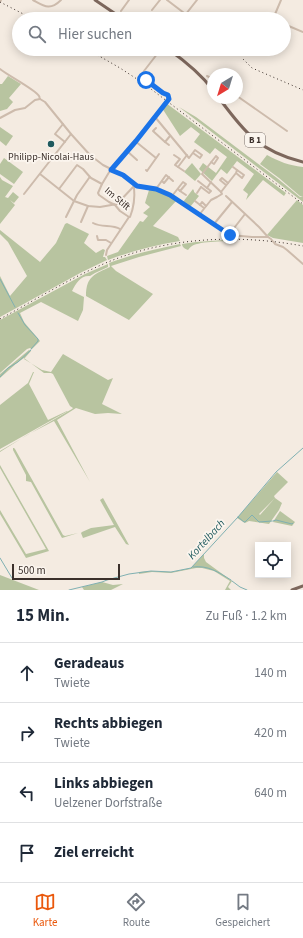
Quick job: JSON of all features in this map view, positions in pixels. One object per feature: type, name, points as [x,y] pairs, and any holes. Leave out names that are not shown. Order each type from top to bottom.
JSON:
[{"type":"main road","points":[[95,0],[113,12]]},
{"type":"main road","points":[[177,56],[194,68],[207,82]]},
{"type":"main road","name":"B 1","points":[[224,104],[237,122],[255,140],[280,154],[303,162]]},
{"type":"main road","points":[[292,590],[302,587]]},
{"type":"street","points":[[33,0],[47,7],[55,5],[61,0]]},
{"type":"street","points":[[121,11],[129,0]]},
{"type":"street","points":[[152,10],[160,0]]},
{"type":"street","points":[[167,0],[183,12]]},
{"type":"street","points":[[188,12],[198,0]]},
{"type":"street","points":[[276,12],[281,0]]},
{"type":"street","points":[[291,27],[303,32]]},
{"type":"street","name":"Im Stift","points":[[129,218],[120,211],[116,205],[98,194],[102,184],[111,170],[136,141],[169,98],[168,95],[146,80],[144,76],[144,71],[155,56]]},
{"type":"street","points":[[0,69],[32,89],[40,96],[40,99],[45,102],[95,159],[111,170],[123,175],[134,186],[156,189],[165,192],[231,235],[268,237]]},
{"type":"street","points":[[0,118],[15,110],[25,108],[36,100],[40,99]]},
{"type":"street","points":[[243,100],[287,131]]},
{"type":"street","points":[[155,117],[186,156]]},
{"type":"street","points":[[63,124],[55,134],[65,142]]},
{"type":"street","points":[[151,134],[156,128]]},
{"type":"street","points":[[153,131],[169,145]]},
{"type":"street","points":[[24,194],[72,134]]},
{"type":"street","points":[[165,142],[170,136]]},
{"type":"street","points":[[136,141],[156,158]]},
{"type":"street","points":[[126,151],[137,160]]},
{"type":"street","points":[[184,171],[178,167],[181,160],[186,156],[189,158],[193,153]]},
{"type":"street","points":[[147,171],[159,154]]},
{"type":"street","points":[[174,155],[181,160]]},
{"type":"street","points":[[221,156],[218,158],[216,156],[214,164],[202,174],[221,192]]},
{"type":"street","points":[[58,189],[77,165],[90,177],[102,184]]},
{"type":"street","points":[[199,215],[211,200],[222,194],[221,192],[236,172],[233,167]]},
{"type":"street","points":[[40,174],[74,201],[88,206],[100,207],[116,205],[134,186]]},
{"type":"street","points":[[156,189],[166,175],[174,181]]},
{"type":"street","points":[[66,217],[74,201],[90,177]]},
{"type":"street","points":[[223,177],[220,180],[227,184]]},
{"type":"street","points":[[198,181],[202,186],[209,193],[211,191],[202,186]]},
{"type":"street","points":[[207,188],[211,182]]},
{"type":"street","points":[[106,255],[106,250],[130,218],[134,206],[134,186]]},
{"type":"street","points":[[197,193],[202,186]]},
{"type":"street","points":[[172,196],[179,190],[186,195]]},
{"type":"street","points":[[226,196],[260,227],[275,244],[285,248],[303,264]]},
{"type":"street","points":[[195,201],[204,208]]},
{"type":"street","points":[[200,205],[202,202],[206,206]]},
{"type":"street","points":[[214,225],[232,202]]},
{"type":"street","points":[[81,222],[88,206]]},
{"type":"street","points":[[231,232],[246,214]]},
{"type":"street","points":[[93,223],[98,226],[115,226],[120,230]]},
{"type":"street","points":[[98,236],[98,240],[106,240],[111,243]]},
{"type":"green space","points":[[8,76],[21,84],[9,98],[13,102],[7,109],[0,111],[0,84],[2,84]]},
{"type":"green space","points":[[166,103],[286,193],[284,196],[263,180],[246,200],[248,194],[243,190],[254,174],[237,161],[227,174],[221,169],[212,181],[199,169],[203,163],[216,173],[227,157],[215,148],[210,154],[194,142],[200,134],[191,127],[180,136],[162,108]]},
{"type":"green space","points":[[179,107],[196,117],[300,197],[303,196],[303,202]]},
{"type":"green space","points":[[0,127],[13,136],[6,146],[0,141]]},
{"type":"green space","points":[[267,155],[284,163],[303,167],[303,196],[300,196],[260,164]]},
{"type":"green space","points":[[4,158],[23,172],[14,184],[0,174],[0,164]]},
{"type":"green space","points":[[192,163],[201,174],[195,181],[184,172]]},
{"type":"green space","points":[[0,177],[2,180],[13,186],[5,197],[8,198],[13,192],[19,197],[14,203],[10,200],[15,205],[0,224]]},
{"type":"green space","points":[[147,187],[172,196],[177,200],[153,226],[178,237],[180,241],[162,244],[108,260],[107,256],[118,252],[140,221],[143,222],[148,216],[143,213],[150,207],[145,203],[149,190],[146,188]]},
{"type":"green space","points":[[193,189],[199,196],[190,207],[183,202]]},
{"type":"green space","points":[[297,200],[303,205],[303,243],[273,238],[267,235]]},
{"type":"green space","points":[[67,223],[89,234],[84,243],[96,253],[103,249],[105,250],[103,257],[107,260],[0,317],[0,276],[10,296],[27,276],[8,242],[0,234],[0,230],[40,262],[56,243],[65,224]]},
{"type":"green space","points":[[225,240],[238,241],[201,243],[190,247],[188,250],[184,248],[182,244],[196,242]]},
{"type":"green space","points":[[180,244],[181,246],[111,266],[116,271],[153,294],[129,320],[86,296],[86,289],[92,277],[110,267],[109,263],[136,254]]},
{"type":"green space","points":[[108,264],[108,267],[90,276],[81,278],[72,291],[84,297],[83,310],[78,321],[41,302],[20,313],[24,322],[40,341],[32,349],[27,349],[0,373],[0,320],[85,274]]},
{"type":"green space","points":[[29,350],[31,351],[25,358],[18,362],[0,378],[0,374]]},
{"type":"green space","points":[[63,354],[108,380],[113,378],[102,404],[122,414],[95,414],[76,408],[57,420],[90,482],[54,421],[31,433],[73,408],[70,406],[53,374],[44,373],[31,363],[42,370],[51,372]]},
{"type":"green space","points":[[33,372],[29,384],[48,420],[68,411],[0,449],[0,405],[28,383]]},
{"type":"green space","points":[[22,438],[0,452],[0,451]]},
{"type":"green space","points":[[13,448],[15,449],[63,535],[65,536],[78,533],[62,538],[31,482],[26,481],[26,475]]},
{"type":"green space","points":[[0,465],[49,551],[26,558],[0,514],[0,510],[26,554],[46,549],[0,468]]},
{"type":"green space","points":[[277,472],[288,482],[274,496],[282,503],[269,524],[249,521],[245,523],[237,518]],"holes":[[[275,498],[260,515],[259,514]]]},
{"type":"green space","points":[[103,498],[129,545],[126,544],[115,527],[83,538],[81,533],[91,528],[114,525],[100,500]]},
{"type":"green space","points":[[280,511],[295,522],[292,526],[273,522]]},
{"type":"green space","points":[[204,554],[206,562],[232,581],[228,587],[231,590],[225,590],[230,581],[214,571],[202,568],[171,573],[152,572],[139,574],[139,572],[151,571],[171,572],[191,568]]},
{"type":"green space","points":[[0,575],[39,590],[0,590]]},
{"type":"green space","points":[[102,582],[113,585],[123,584],[111,590],[84,590],[82,587]]},
{"type":"waterway","points":[[0,279],[15,307]]},
{"type":"waterway","points":[[18,313],[25,325],[38,339],[31,349]]},
{"type":"waterway","points":[[0,377],[8,368],[18,362],[31,350]]},
{"type":"waterway","name":"Kortelbach","points":[[69,590],[129,574],[151,571],[171,572],[191,568],[238,517],[276,472],[303,448]]},
{"type":"waterway","points":[[238,517],[244,522],[252,515],[259,522],[272,521]]},
{"type":"waterway","points":[[273,521],[276,520],[293,523]]},
{"type":"waterway","points":[[0,558],[12,578]]},
{"type":"waterway","points":[[193,567],[208,568],[231,580]]},
{"type":"waterway","points":[[232,581],[247,590]]},
{"type":"railway","points":[[0,2],[19,12]]},
{"type":"railway","points":[[99,56],[143,83],[303,204]]},
{"type":"railway","points":[[243,59],[252,68],[303,90]]},
{"type":"railway","points":[[0,319],[94,268],[155,247],[204,240],[229,239],[278,242],[303,246]]},
{"type":"place","name":"Philipp-Nicolai-Haus","points":[[51,144]]},
{"type":"route","points":[[146,80],[168,95],[169,99],[111,170],[123,175],[137,186],[165,192],[230,235]]}]
